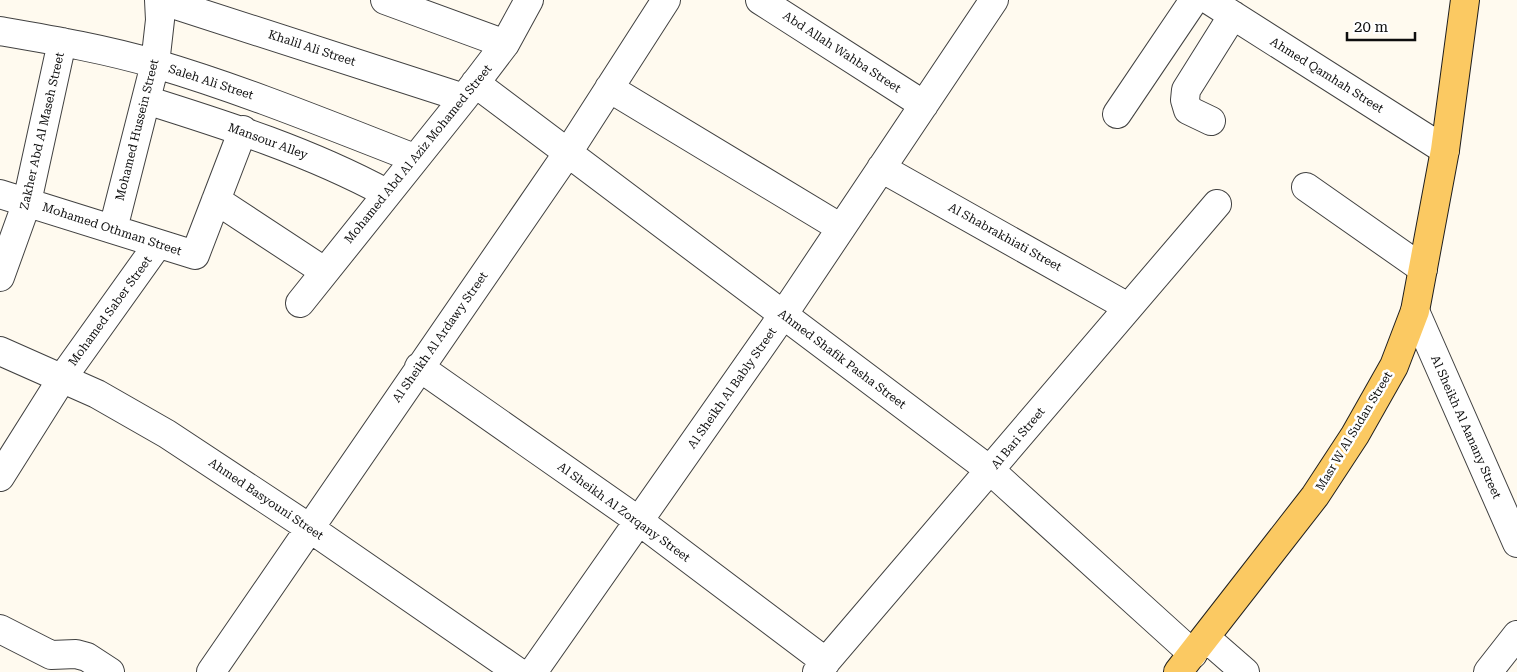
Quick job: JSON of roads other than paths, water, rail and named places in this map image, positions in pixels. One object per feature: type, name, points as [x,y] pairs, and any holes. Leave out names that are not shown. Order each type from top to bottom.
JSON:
[{"type":"main road","name":"Masr W Al Sudan Street","points":[[1192,655],[1314,496],[1355,434],[1394,366],[1415,311],[1445,150],[1465,0]]},
{"type":"street","name":"Mohamed Hussein Street","points":[[113,229],[155,64],[160,20],[160,0]]},
{"type":"street","name":"Khalil Ali Street","points":[[160,0],[469,90]]},
{"type":"street","points":[[386,0],[505,44]]},
{"type":"street","name":"Mohamed Abd Al Aziz Mohamed Street","points":[[300,303],[505,44],[530,0]]},
{"type":"street","name":"Al Sheikh Al Ardawy Street","points":[[211,672],[308,527],[567,154],[666,0]]},
{"type":"street","name":"Abd Allah Wahba Street","points":[[760,0],[924,105]]},
{"type":"street","name":"Al Sheikh Al Bably Street","points":[[533,672],[783,315],[994,0]]},
{"type":"street","points":[[1117,114],[1194,0]]},
{"type":"street","name":"Ahmed Qamhah Street","points":[[1209,0],[1445,150]]},
{"type":"street","points":[[1211,122],[1188,110],[1185,100],[1186,90],[1233,15]]},
{"type":"street","name":"Saleh Ali Street","points":[[0,31],[62,42],[155,64],[255,96],[414,158]]},
{"type":"street","name":"Zakher Abd Al Maseh Street","points":[[0,277],[27,202],[62,42]]},
{"type":"street","points":[[609,88],[841,228]]},
{"type":"street","name":"Ahmed Shafik Pasha Street","points":[[469,90],[567,154],[991,470],[1192,655],[1246,672]]},
{"type":"street","name":"Mansour Alley","points":[[146,100],[243,130],[346,171],[386,193]]},
{"type":"street","points":[[243,130],[216,200],[324,271]]},
{"type":"street","name":"Al Shabrakhiati Street","points":[[881,168],[1128,306]]},
{"type":"street","points":[[1306,187],[1423,269]]},
{"type":"street","name":"Mohamed Othman Street","points":[[0,194],[196,256],[216,200]]},
{"type":"street","name":"Al Bari Street","points":[[821,667],[1217,204]]},
{"type":"street","name":"Mohamed Saber Street","points":[[0,477],[63,378],[158,244]]},
{"type":"street","name":"Al Sheikh Al Aanany Street","points":[[1415,311],[1517,543]]},
{"type":"street","name":"Ahmed Basyouni Street","points":[[0,351],[97,394],[167,434],[308,527],[518,672]]},
{"type":"street","name":"Al Sheikh Al Zorqany Street","points":[[419,367],[639,521],[821,667]]},
{"type":"street","points":[[0,629],[51,655],[76,654],[87,657],[110,672]]},
{"type":"street","points":[[1488,672],[1517,635]]}]
